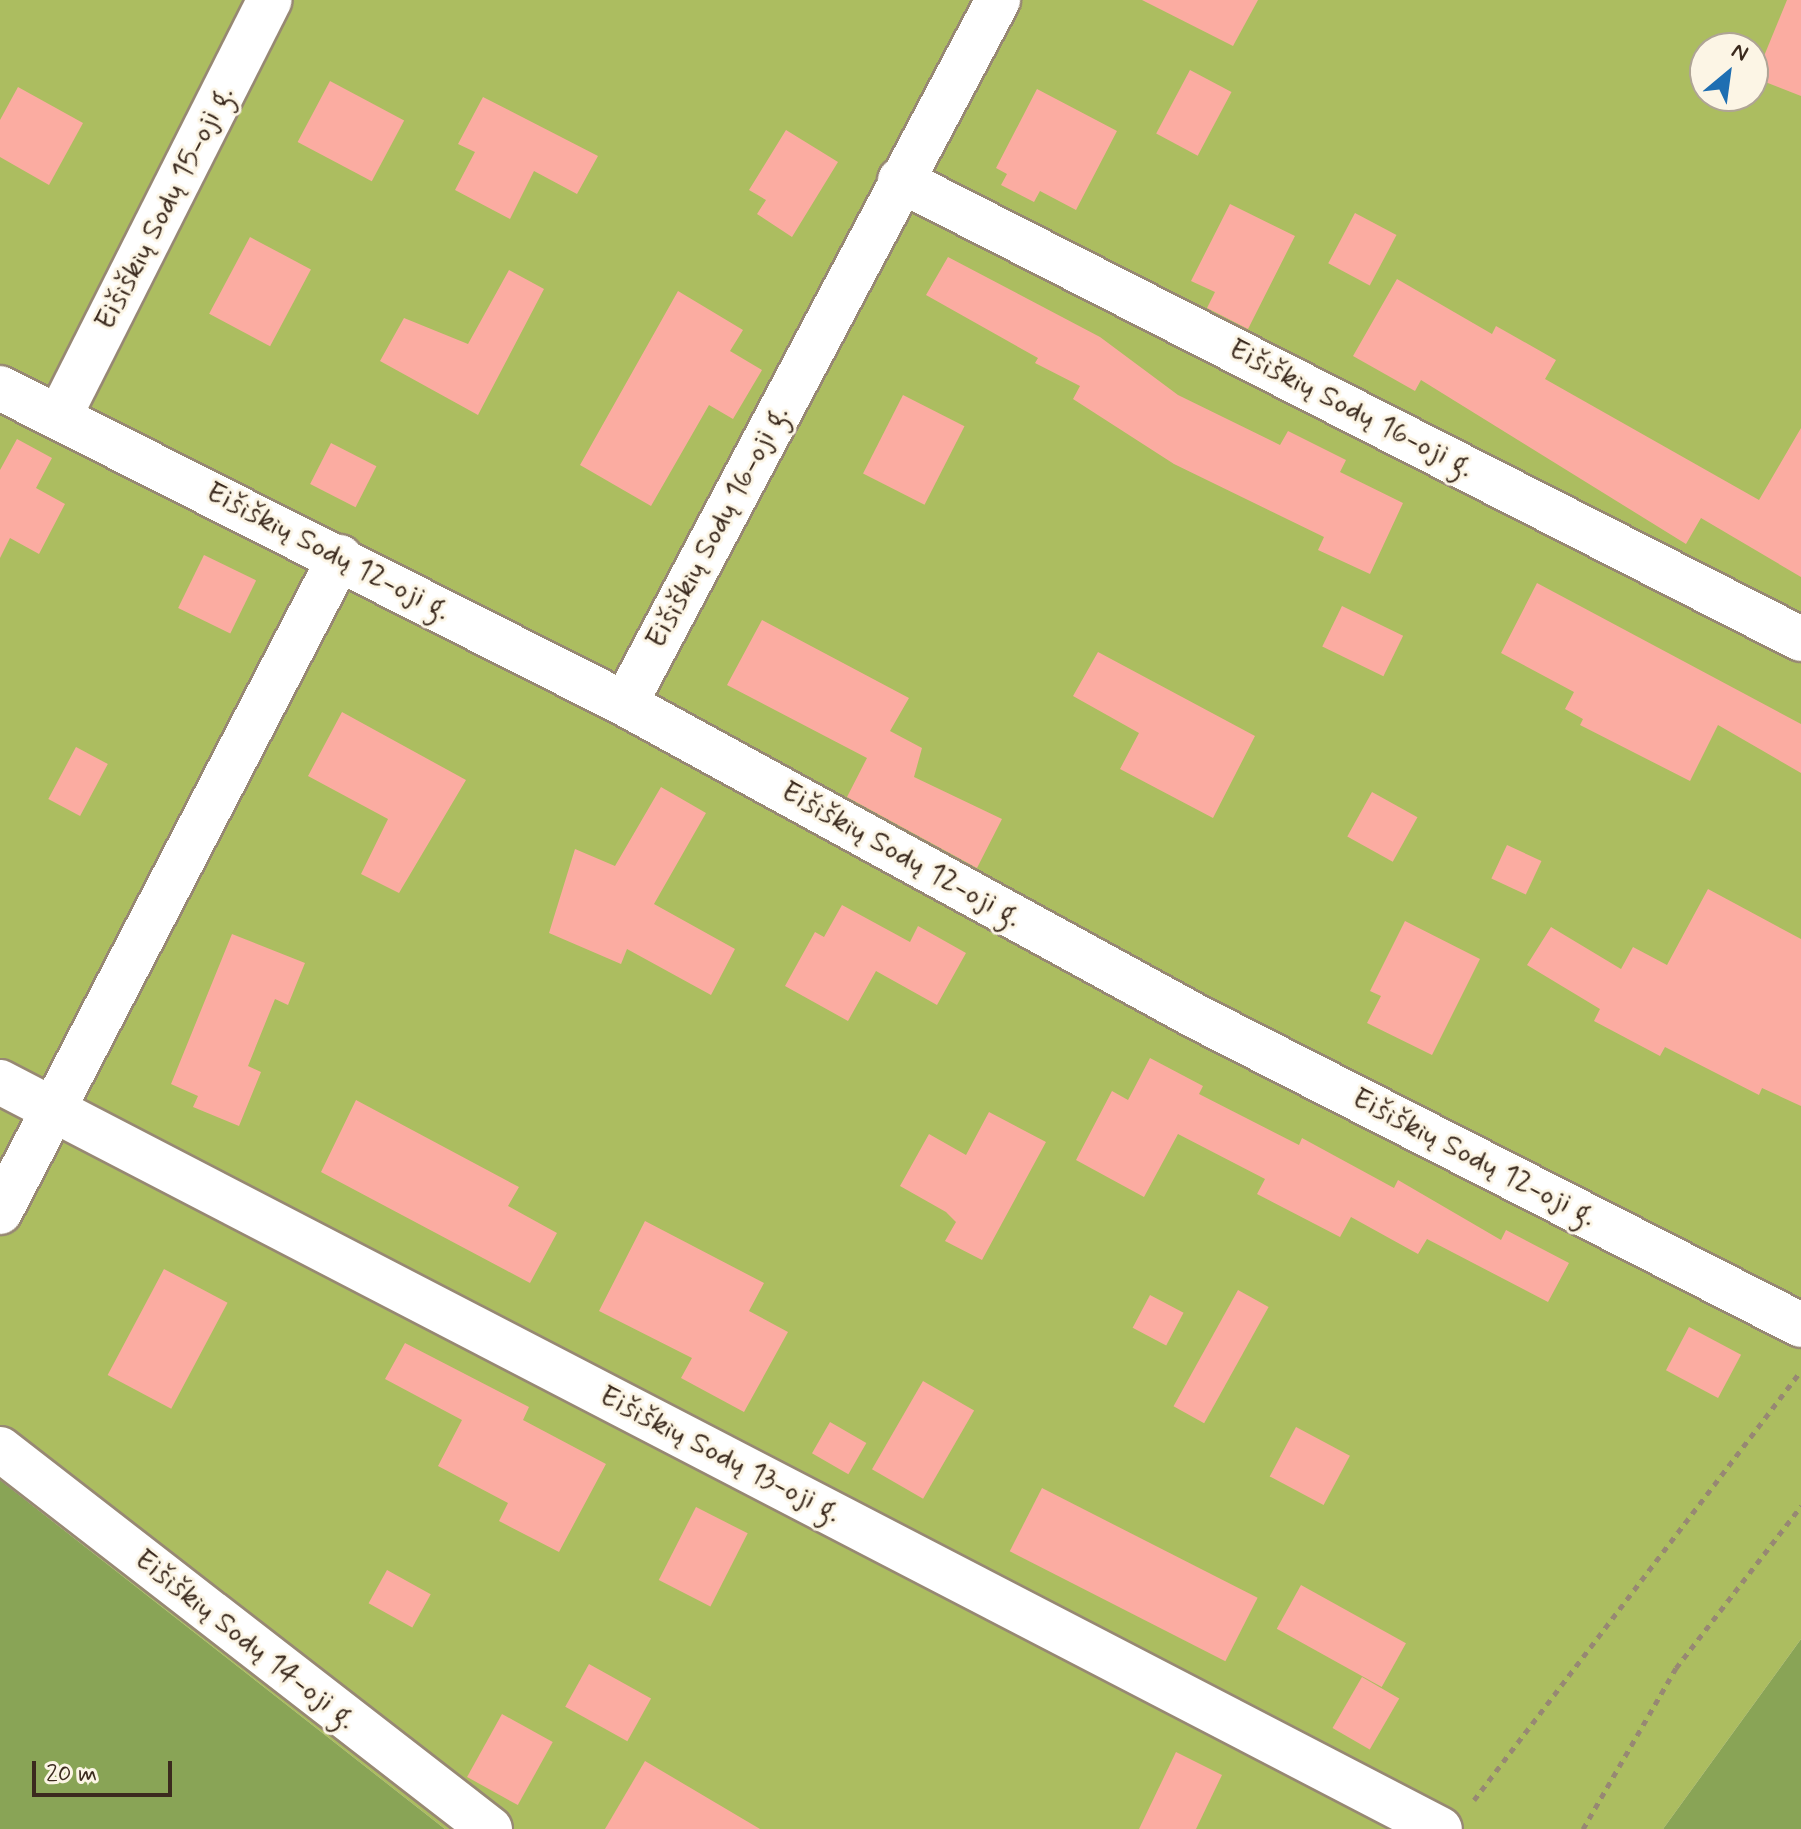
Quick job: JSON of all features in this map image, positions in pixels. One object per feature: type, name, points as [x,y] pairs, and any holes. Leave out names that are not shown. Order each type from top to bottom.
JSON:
[{"type":"street","name":"Eišiškių Sodų 15-oji g.","points":[[59,417],[270,0]]},
{"type":"street","name":"Eišiškių Sodų 16-oji g.","points":[[625,704],[998,0]]},
{"type":"street","name":"Eišiškių Sodų 16-oji g.","points":[[900,180],[1801,639]]},
{"type":"street","name":"Eišiškių Sodų 12-oji g.","points":[[0,388],[340,557],[625,704],[1195,1016],[1801,1325]]},
{"type":"street","points":[[0,1212],[340,557]]},
{"type":"street","name":"Eišiškių Sodų 13-oji g.","points":[[0,1082],[1455,1817]]},
{"type":"street","name":"Eišiškių Sodų 14-oji g.","points":[[0,1449],[490,1829]]},
{"type":"path","points":[[1455,1817],[1801,1371]]},
{"type":"path","points":[[1583,1829],[1676,1668],[1801,1506]]},
{"type":"green space","points":[[0,0],[1801,0],[1801,1639],[1663,1829],[445,1829],[0,1480]]},
{"type":"green space","points":[[0,1480],[445,1829],[0,1829]]},
{"type":"green space","points":[[1801,1639],[1801,1829],[1663,1829]]},
{"type":"building","points":[[1142,0],[1258,0],[1233,46]]},
{"type":"building","points":[[1787,0],[1801,0],[1801,96],[1769,83],[1769,44]]},
{"type":"building","points":[[1190,70],[1231,92],[1198,156],[1156,134]]},
{"type":"building","points":[[330,81],[404,120],[372,181],[298,142]]},
{"type":"building","points":[[18,87],[83,123],[49,185],[0,157],[0,120]]},
{"type":"building","points":[[1037,89],[1117,131],[1076,210],[1040,191],[1034,202],[1001,185],[1007,174],[996,168]]},
{"type":"building","points":[[483,97],[598,156],[577,194],[534,171],[510,219],[455,190],[475,152],[458,144]]},
{"type":"building","points":[[786,130],[838,162],[792,237],[757,214],[766,200],[749,190]]},
{"type":"building","points":[[1230,204],[1295,236],[1248,329],[1207,308],[1215,292],[1191,281]]},
{"type":"building","points":[[1355,213],[1396,235],[1370,285],[1328,263]]},
{"type":"building","points":[[250,237],[311,269],[270,346],[209,314]]},
{"type":"building","points":[[948,257],[1100,337],[1178,395],[1280,445],[1288,431],[1346,460],[1340,472],[1403,503],[1370,574],[1318,550],[1324,537],[1174,464],[1073,399],[1080,386],[1035,363],[1038,358],[926,295]]},
{"type":"building","points":[[509,270],[544,289],[478,415],[380,361],[404,318],[468,344]]},
{"type":"building","points":[[1397,279],[1492,334],[1496,326],[1556,360],[1545,379],[1759,500],[1801,428],[1801,577],[1701,518],[1686,544],[1421,380],[1415,391],[1353,356]]},
{"type":"building","points":[[678,291],[743,330],[730,351],[762,370],[733,419],[709,405],[651,506],[580,465]]},
{"type":"building","points":[[903,395],[964,426],[925,505],[863,473]]},
{"type":"building","points":[[17,439],[52,458],[36,488],[65,504],[39,554],[10,538],[0,558],[0,470]]},
{"type":"building","points":[[331,443],[376,466],[356,507],[310,484]]},
{"type":"building","points":[[204,555],[256,580],[230,633],[178,608]]},
{"type":"building","points":[[1537,583],[1801,724],[1801,773],[1718,725],[1690,781],[1580,725],[1583,719],[1565,709],[1574,692],[1501,653]]},
{"type":"building","points":[[1342,606],[1403,636],[1383,676],[1322,646]]},
{"type":"building","points":[[762,620],[909,698],[890,731],[922,748],[914,777],[1002,819],[977,868],[847,797],[867,758],[727,685]]},
{"type":"building","points":[[1098,652],[1255,736],[1213,818],[1120,769],[1139,733],[1073,696]]},
{"type":"building","points":[[342,712],[466,780],[399,893],[361,874],[388,819],[308,776]]},
{"type":"building","points":[[76,747],[108,764],[80,816],[48,799]]},
{"type":"building","points":[[661,787],[706,813],[654,904],[735,949],[711,995],[627,949],[621,964],[549,933],[575,849],[615,866]]},
{"type":"building","points":[[1372,792],[1417,817],[1393,862],[1347,837]]},
{"type":"building","points":[[1507,845],[1541,861],[1526,895],[1491,879]]},
{"type":"building","points":[[1708,889],[1801,939],[1801,1106],[1762,1088],[1759,1095],[1665,1047],[1660,1056],[1594,1021],[1600,1009],[1527,965],[1551,927],[1621,969],[1633,947],[1667,965]]},
{"type":"building","points":[[842,905],[910,942],[918,926],[966,953],[937,1005],[876,971],[848,1021],[785,986],[815,932],[824,937]]},
{"type":"building","points":[[1405,921],[1480,959],[1432,1055],[1367,1023],[1381,996],[1370,991]]},
{"type":"building","points":[[232,934],[305,963],[288,1005],[275,999],[248,1066],[261,1072],[239,1126],[193,1107],[198,1096],[171,1084]]},
{"type":"building","points":[[1150,1058],[1203,1086],[1199,1094],[1299,1145],[1302,1138],[1394,1188],[1398,1180],[1501,1240],[1506,1230],[1569,1263],[1548,1302],[1427,1239],[1418,1254],[1351,1217],[1340,1237],[1257,1194],[1265,1179],[1178,1134],[1144,1197],[1076,1160],[1112,1091],[1128,1100]]},
{"type":"building","points":[[356,1100],[519,1187],[508,1206],[557,1233],[530,1283],[321,1172]]},
{"type":"building","points":[[989,1112],[1046,1142],[982,1260],[945,1241],[956,1222],[946,1212],[900,1186],[929,1134],[966,1155]]},
{"type":"building","points":[[645,1221],[764,1283],[749,1311],[788,1332],[744,1412],[681,1378],[692,1358],[599,1311]]},
{"type":"building","points":[[164,1269],[228,1303],[171,1409],[108,1375]]},
{"type":"building","points":[[1238,1290],[1269,1307],[1204,1423],[1174,1406]]},
{"type":"building","points":[[1150,1295],[1184,1313],[1166,1346],[1133,1328]]},
{"type":"building","points":[[1689,1327],[1741,1355],[1718,1398],[1666,1370]]},
{"type":"building","points":[[405,1343],[529,1407],[523,1420],[606,1464],[559,1552],[499,1521],[508,1503],[438,1466],[462,1420],[385,1379]]},
{"type":"building","points":[[923,1381],[974,1410],[923,1499],[872,1469]]},
{"type":"building","points":[[830,1422],[866,1443],[848,1474],[812,1453]]},
{"type":"building","points":[[1296,1427],[1350,1456],[1324,1505],[1270,1476]]},
{"type":"building","points":[[1042,1488],[1258,1598],[1225,1661],[1010,1551]]},
{"type":"building","points":[[696,1507],[748,1533],[710,1606],[659,1580]]},
{"type":"building","points":[[387,1570],[431,1594],[412,1627],[369,1603]]},
{"type":"building","points":[[1301,1585],[1406,1643],[1382,1687],[1277,1629]]},
{"type":"building","points":[[589,1664],[651,1698],[627,1741],[565,1707]]},
{"type":"building","points":[[1362,1677],[1399,1698],[1370,1750],[1332,1728]]},
{"type":"building","points":[[502,1714],[553,1742],[518,1805],[467,1777]]},
{"type":"building","points":[[1176,1752],[1222,1775],[1196,1829],[1139,1829]]},
{"type":"building","points":[[645,1761],[760,1829],[605,1829]]}]
